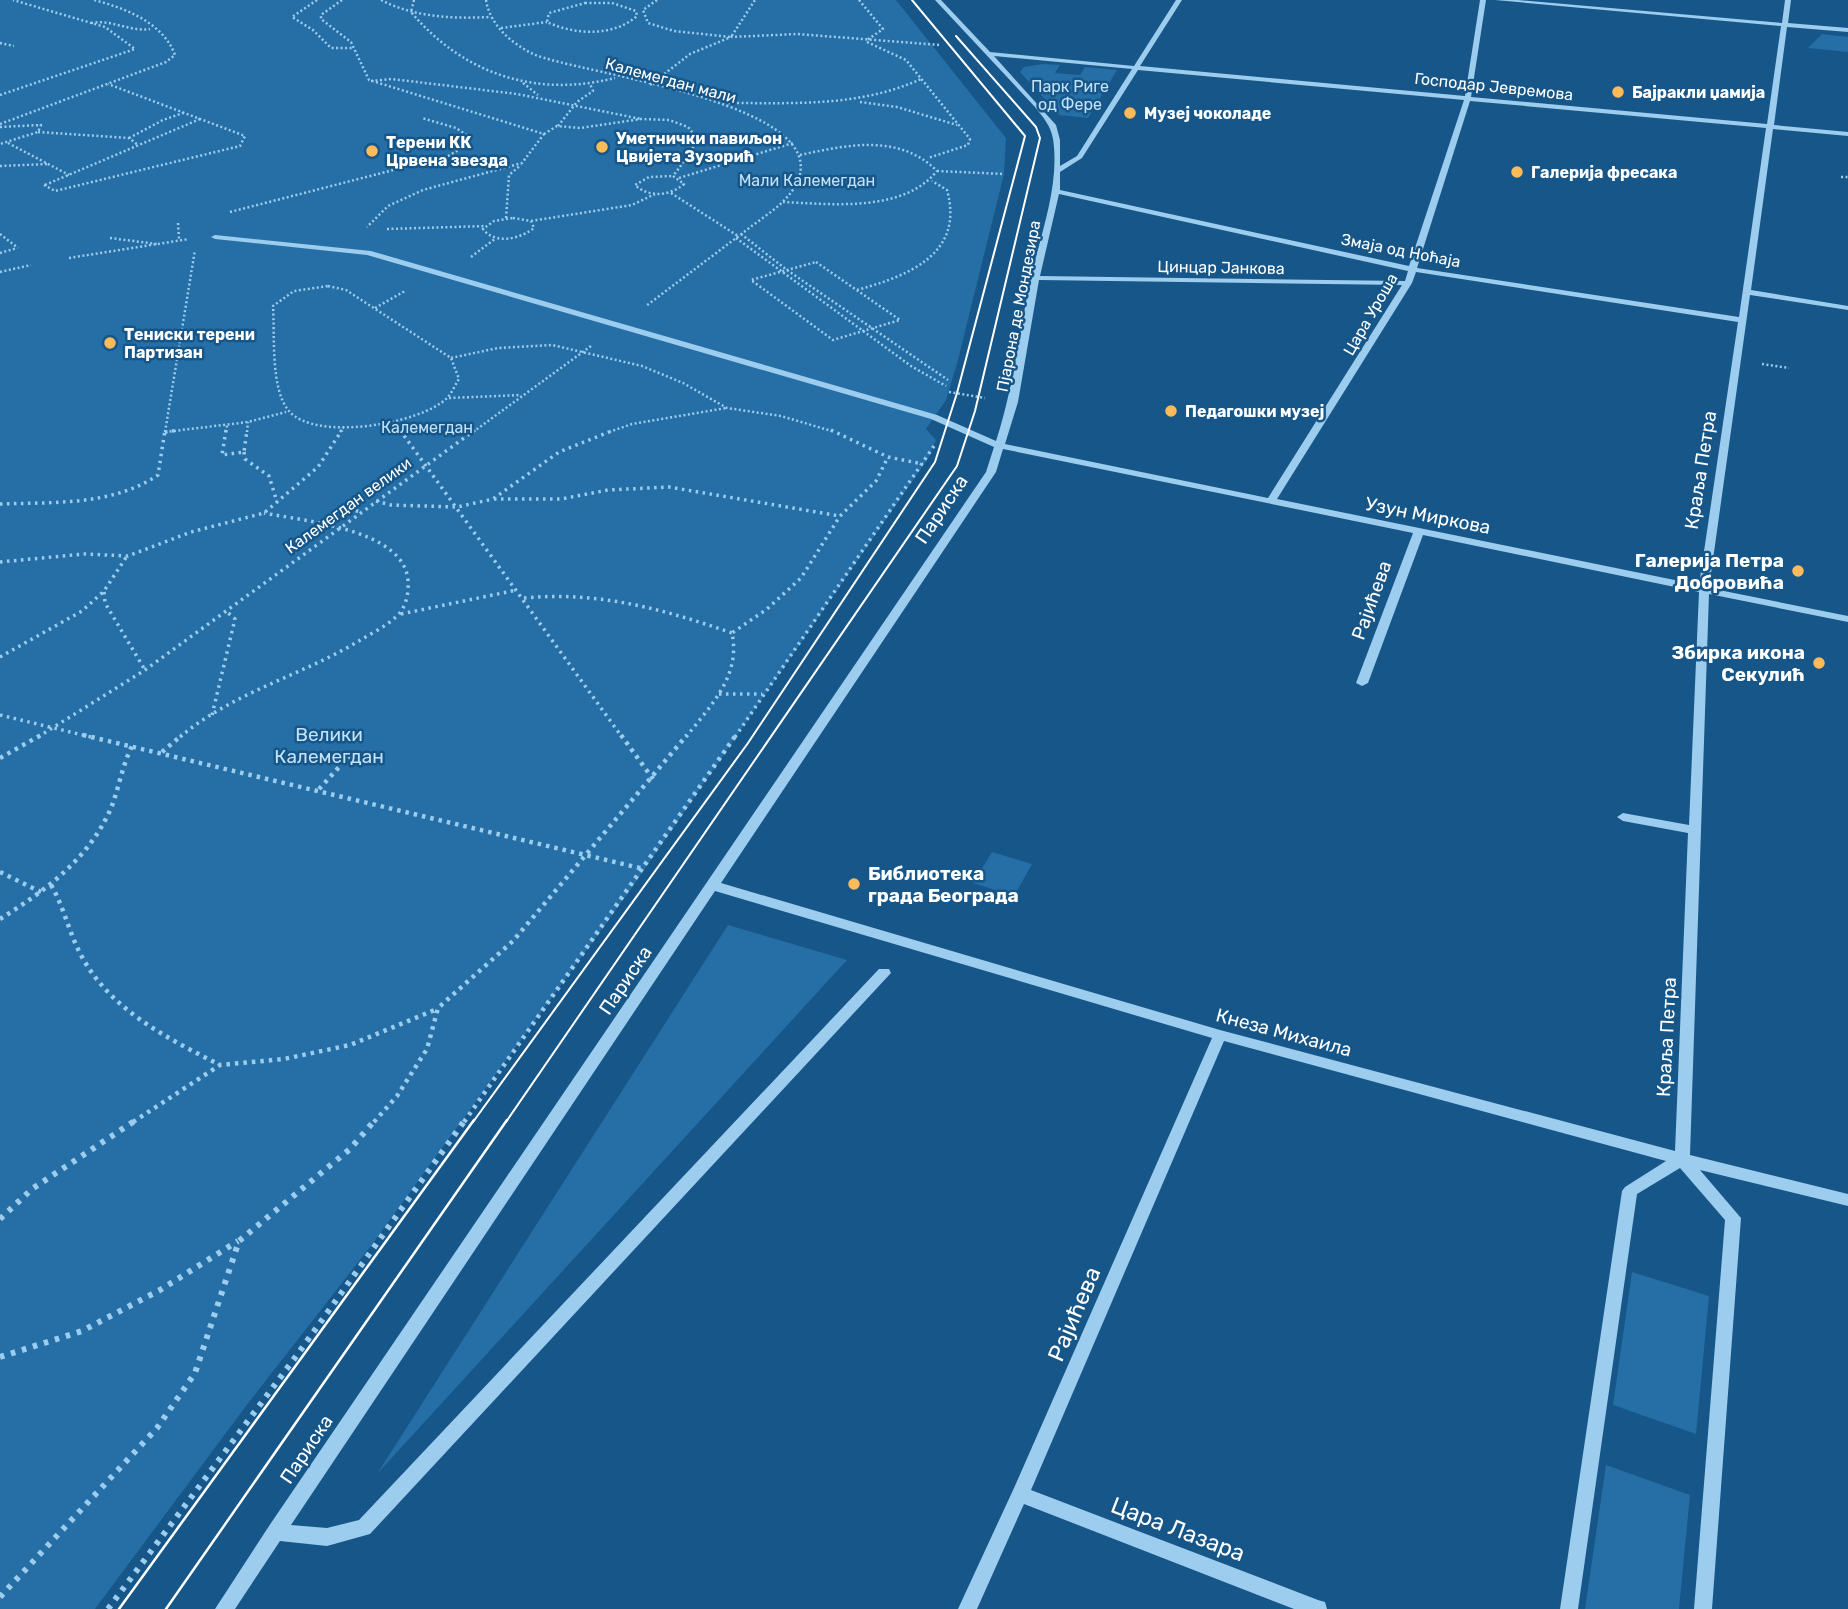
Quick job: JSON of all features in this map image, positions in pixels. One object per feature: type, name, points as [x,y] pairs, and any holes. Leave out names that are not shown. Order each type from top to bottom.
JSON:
[{"type":"street","name":"Пјарона де Мондезира","points":[[938,0],[1053,125],[1057,140],[1056,191],[1035,278],[1013,402],[1001,446]]},
{"type":"street","points":[[1056,171],[1080,157],[1179,0]]},
{"type":"street","name":"Цара Уроша","points":[[1270,502],[1408,284],[1468,97],[1483,0]]},
{"type":"street","points":[[1498,0],[1848,30]]},
{"type":"street","name":"Краља Петра","points":[[1682,1159],[1704,588],[1788,0]]},
{"type":"street","points":[[988,54],[1137,66]]},
{"type":"street","name":"Господар Јевремова","points":[[1137,66],[1848,134]]},
{"type":"street","name":"Змаја од Ноћаја","points":[[1056,191],[1411,269],[1743,320]]},
{"type":"street","points":[[215,237],[368,253],[948,421],[1001,446]]},
{"type":"street","name":"Цинцар Јанкова","points":[[1035,278],[1408,284]]},
{"type":"street","points":[[1748,292],[1848,309]]},
{"type":"street","name":"Узун Миркова","points":[[1001,446],[1848,619]]},
{"type":"street","name":"Париска","points":[[223,1609],[714,886],[991,472],[1001,446]]},
{"type":"street","name":"Рајићева","points":[[1362,683],[1419,531]]},
{"type":"street","points":[[1623,817],[1696,830]]},
{"type":"street","name":"Кнеза Михаила","points":[[714,886],[1220,1035],[1682,1159],[1848,1200]]},
{"type":"street","points":[[275,1532],[327,1537],[365,1528],[884,973]]},
{"type":"street","name":"Рајићева","points":[[967,1609],[1020,1494],[1220,1035]]},
{"type":"street","points":[[1569,1609],[1630,1191],[1682,1159],[1733,1217],[1703,1609]]},
{"type":"street","name":"Цара Лазара","points":[[1020,1494],[1318,1609]]},
{"type":"path","points":[[0,95],[135,49],[105,27],[13,0]]},
{"type":"path","points":[[0,125],[166,62],[175,55],[171,42],[126,9],[94,0]]},
{"type":"path","points":[[317,0],[292,17],[313,30],[331,48],[353,48]]},
{"type":"path","points":[[342,0],[325,11],[321,19],[351,42],[365,76],[370,81],[544,134]]},
{"type":"path","points":[[381,0],[395,8],[411,12],[489,17],[486,0]]},
{"type":"path","points":[[411,12],[414,0]]},
{"type":"path","points":[[547,22],[549,13],[585,3],[612,3],[636,11],[643,10],[657,0]]},
{"type":"path","points":[[650,85],[690,54],[731,37],[755,0]]},
{"type":"path","points":[[858,0],[883,29],[866,41]]},
{"type":"path","points":[[643,10],[648,23],[674,31],[731,37],[797,34],[940,45]]},
{"type":"path","points":[[500,28],[547,22],[565,29],[596,31],[633,21],[636,11]]},
{"type":"path","points":[[411,12],[435,41],[453,54],[522,83],[539,96]]},
{"type":"path","name":"Калемегдан мали","points":[[489,17],[534,54],[616,78],[724,103],[770,124],[793,143],[800,155]]},
{"type":"path","points":[[90,23],[113,20],[131,31],[150,29]]},
{"type":"path","points":[[866,41],[902,57],[970,138],[968,145],[928,158]]},
{"type":"path","points":[[0,43],[13,46]]},
{"type":"path","points":[[522,83],[590,84],[616,78]]},
{"type":"path","points":[[370,81],[392,79],[539,96],[577,102],[641,119]]},
{"type":"path","points":[[856,101],[887,94],[922,79]]},
{"type":"path","points":[[108,84],[246,136],[240,146],[55,191],[44,185],[200,119]]},
{"type":"path","points":[[506,218],[509,175],[544,134],[558,126],[577,102],[593,91],[590,84]]},
{"type":"path","points":[[724,103],[856,101],[898,107],[958,126]]},
{"type":"path","points":[[0,144],[38,132],[129,138],[154,126],[167,115],[185,113]]},
{"type":"path","points":[[221,214],[448,156],[464,146],[468,136],[456,128],[422,118]]},
{"type":"path","points":[[558,126],[580,128],[641,119],[669,120],[688,127],[696,137],[692,151],[673,176]]},
{"type":"path","points":[[0,125],[32,122],[41,125],[38,132]]},
{"type":"path","points":[[129,138],[138,145]]},
{"type":"path","points":[[7,143],[69,175]]},
{"type":"path","points":[[679,178],[793,143]]},
{"type":"path","points":[[618,326],[783,202],[797,182],[802,167],[800,155],[852,146],[879,145],[900,148],[928,158],[937,171]]},
{"type":"path","points":[[372,230],[365,230],[374,217],[404,198],[456,180],[522,163]]},
{"type":"path","points":[[0,166],[51,164]]},
{"type":"path","points":[[937,171],[1004,174]]},
{"type":"path","points":[[783,202],[841,204],[882,199],[910,193],[932,181],[937,171]]},
{"type":"path","points":[[379,229],[486,226],[506,218],[531,221],[632,205],[655,194],[683,187],[683,181],[673,176],[657,176],[637,182],[636,189],[655,194]]},
{"type":"path","points":[[1841,177],[1848,177]]},
{"type":"path","points":[[857,290],[915,269],[941,250],[948,230],[951,201],[947,190],[932,181]]},
{"type":"path","points":[[671,192],[948,380]]},
{"type":"path","points":[[486,226],[485,233],[489,236],[515,237],[530,232],[534,225],[531,221]]},
{"type":"path","points":[[178,223],[179,239]]},
{"type":"path","points":[[0,234],[18,248],[0,251]]},
{"type":"path","points":[[738,236],[779,272],[911,366],[946,386]]},
{"type":"path","points":[[110,238],[163,245]]},
{"type":"path","points":[[0,504],[113,495],[147,485],[158,475],[197,239],[179,239],[163,245],[69,258]]},
{"type":"path","points":[[816,262],[857,290],[900,320],[833,340],[751,279],[816,262]]},
{"type":"path","points":[[0,272],[31,265]]},
{"type":"path","points":[[317,286],[346,290],[451,358],[458,367],[460,377],[457,387],[448,398],[416,416],[394,422],[343,428],[313,424],[286,412],[279,403],[273,306],[294,291],[317,286]]},
{"type":"path","name":"Калемегдан велики","points":[[0,758],[145,670],[618,326]]},
{"type":"path","points":[[451,358],[522,346],[552,345],[642,366],[683,383],[727,408]]},
{"type":"path","points":[[448,398],[522,395]]},
{"type":"path","points":[[108,1609],[297,1355],[644,869],[762,694],[923,464],[888,457],[826,428],[781,416],[727,408],[632,425],[597,436],[559,452],[493,499]]},
{"type":"path","points":[[165,432],[235,426],[286,412]]},
{"type":"path","points":[[248,422],[245,459],[268,476],[277,502]]},
{"type":"path","points":[[394,422],[653,779]]},
{"type":"path","points":[[227,425],[222,455],[244,452]]},
{"type":"path","points":[[0,562],[84,554],[128,556],[191,532],[264,513],[318,467],[343,428]]},
{"type":"path","points":[[732,633],[767,609],[802,578],[840,516],[876,481],[888,457]]},
{"type":"path","points":[[376,501],[391,505],[457,507],[493,499],[561,499],[608,490],[669,487],[840,516]]},
{"type":"path","points":[[349,509],[361,512]]},
{"type":"path","points":[[264,513],[340,528],[387,546],[401,556],[408,571],[409,584],[401,614]]},
{"type":"path","points":[[0,657],[82,611],[104,591],[128,556]]},
{"type":"path","points":[[162,753],[177,738],[212,715],[356,644],[401,614],[517,590]]},
{"type":"path","points":[[104,591],[105,603],[145,670]]},
{"type":"path","points":[[524,598],[572,593],[592,595],[653,607],[732,633]]},
{"type":"path","points":[[212,715],[235,620],[226,611]]},
{"type":"path","points":[[0,1219],[32,1189],[220,1065],[284,1059],[350,1045],[438,1008],[513,941],[653,779],[719,694],[733,670],[736,652],[732,633]]},
{"type":"path","points":[[719,694],[762,694]]},
{"type":"path","points":[[0,715],[319,789],[586,857],[644,869]]},
{"type":"path","points":[[0,919],[51,886],[82,858],[100,832],[132,746]]},
{"type":"path","points":[[319,789],[352,753]]},
{"type":"path","points":[[689,802],[698,798]]},
{"type":"path","points":[[0,872],[42,892]]},
{"type":"path","points":[[51,886],[81,956],[101,986],[125,1011],[220,1065]]},
{"type":"path","points":[[0,1357],[82,1331],[160,1290],[239,1241],[350,1150],[397,1097],[427,1049],[438,1008]]},
{"type":"path","points":[[0,1597],[157,1428],[195,1373],[239,1241]]},
{"type":"green space","name":"Калемегдан","points":[[0,0],[896,0],[1006,138],[1004,174],[958,360],[946,400],[926,429],[936,440],[929,457],[631,889],[370,1247],[246,1406],[95,1609],[0,1609]]},
{"type":"green space","points":[[1822,34],[1848,37],[1848,52],[1808,48]]},
{"type":"green space","name":"Парк Риге од Фере","points":[[1060,65],[1055,73],[1080,75],[1085,67],[1117,70],[1088,118],[1059,115],[1020,72],[1024,67]]},
{"type":"green space","points":[[992,852],[1032,864],[1014,896],[973,883]]},
{"type":"green space","points":[[728,925],[847,960],[377,1474]]},
{"type":"green space","points":[[1632,1272],[1709,1296],[1696,1434],[1613,1405]]},
{"type":"green space","points":[[1606,1465],[1690,1495],[1679,1609],[1585,1609]]},
{"type":"tram line","points":[[473,1122],[748,743],[935,462],[957,393],[1025,136],[912,0]]},
{"type":"tram line","points":[[506,1122],[957,466],[975,411],[1040,138],[1036,127],[956,36]]},
{"type":"tram line","points":[[119,1609],[474,1120]]},
{"type":"tram line","points":[[166,1609],[507,1120]]},
{"type":"place","name":"Бајракли џамија","points":[[1618,92]]},
{"type":"place","name":"Музеј чоколаде","points":[[1130,113]]},
{"type":"place","name":"Уметнички павиљон Цвијета Зузорић","points":[[602,147]]},
{"type":"place","name":"Терени КК Црвена звезда","points":[[372,151]]},
{"type":"place","name":"Галерија фресака","points":[[1517,172]]},
{"type":"place","name":"Тениски терени Партизан","points":[[110,343]]},
{"type":"place","name":"Педагошки музеј","points":[[1171,411]]},
{"type":"place","name":"Галерија Петра Добровића","points":[[1798,571]]},
{"type":"place","name":"Збирка икона Секулић","points":[[1819,663]]},
{"type":"place","name":"Библиотека града Београда","points":[[854,884]]},
{"type":"park label","name":"Мали Калемегдан","points":[[807,180]]},
{"type":"park label","name":"Велики Калемегдан","points":[[329,745]]}]
